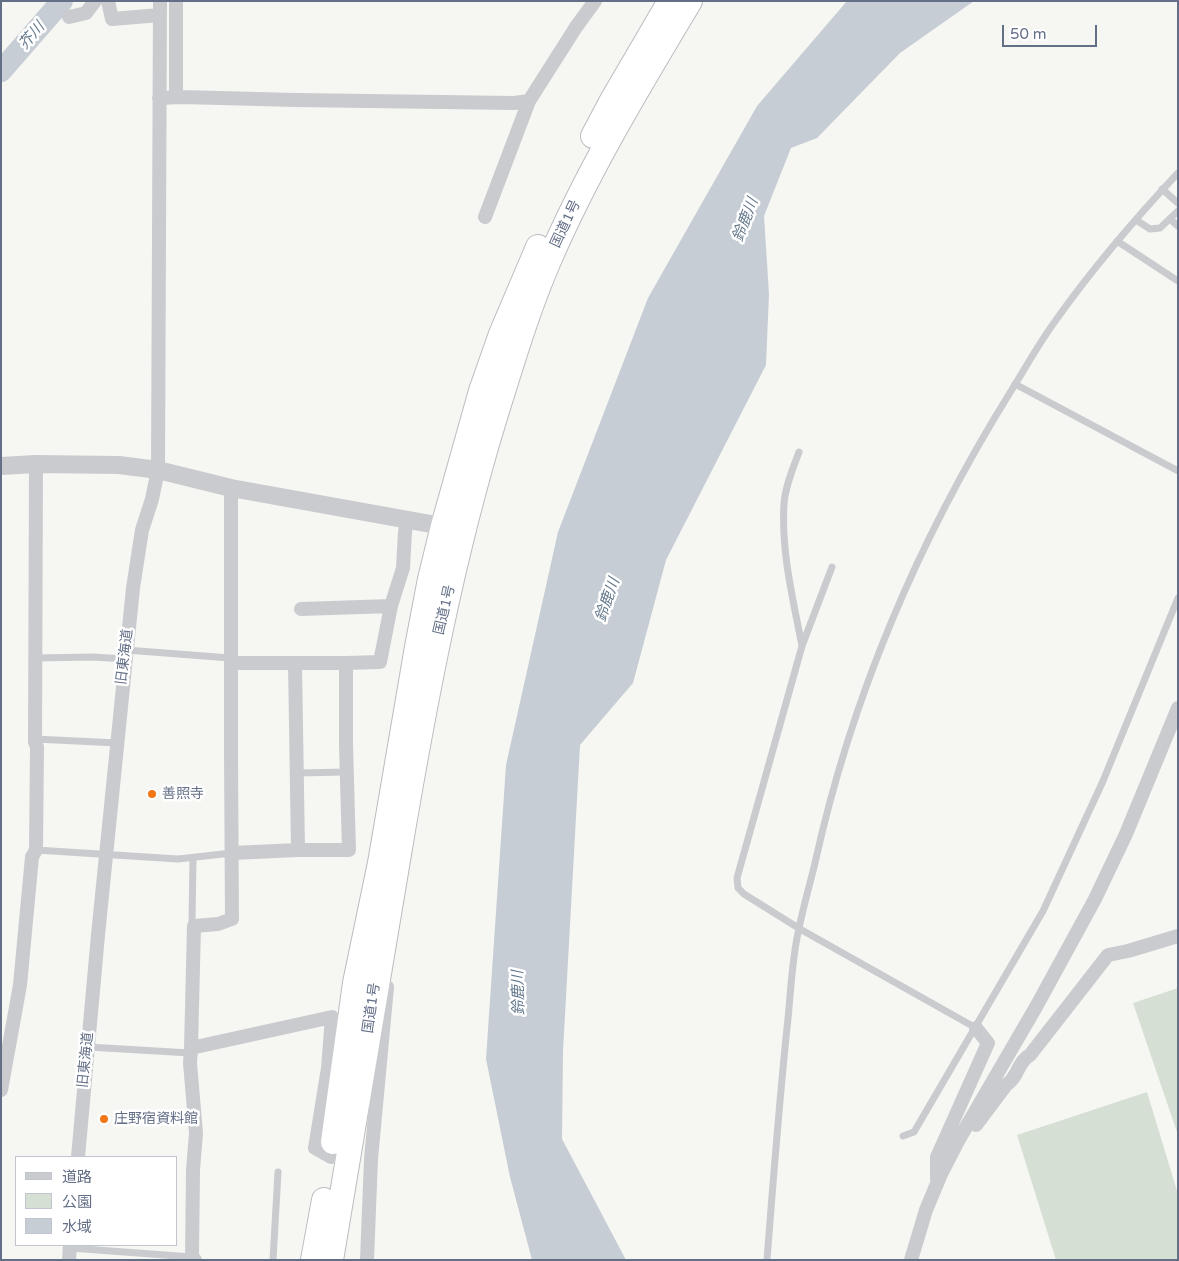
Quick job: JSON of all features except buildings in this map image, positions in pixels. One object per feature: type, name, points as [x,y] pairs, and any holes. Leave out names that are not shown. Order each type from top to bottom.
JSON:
[{"type":"highway","name":"国道1号","points":[[330,1260],[432,666],[453,528],[481,391],[501,334],[559,201],[611,102],[670,1]]},
{"type":"highway","name":"国道1号","points":[[313,1260],[331,1157],[355,983],[380,863],[417,647],[453,528],[484,455],[511,364],[547,265],[600,155],[640,83],[690,1]]},
{"type":"street","points":[[69,17],[86,13],[95,1]]},
{"type":"street","points":[[108,1],[112,19],[160,8]]},
{"type":"street","points":[[176,1],[176,97]]},
{"type":"street","points":[[485,217],[529,101],[576,27],[595,1]]},
{"type":"street","name":"旧東海道","points":[[78,1156],[125,655],[142,530],[152,499],[158,466],[160,8]]},
{"type":"street","points":[[159,98],[464,103],[514,103],[529,101]]},
{"type":"street","points":[[1,466],[36,464],[158,466],[231,488],[453,528]]},
{"type":"street","points":[[1,1090],[20,985],[32,857],[36,850],[36,464]]},
{"type":"street","points":[[194,1258],[193,1170],[196,1133],[191,1050],[194,926],[218,924],[232,919],[231,488]]},
{"type":"street","points":[[231,660],[295,663],[380,662],[391,606],[402,568],[407,520]]},
{"type":"street","points":[[301,609],[391,606]]},
{"type":"street","points":[[232,854],[298,850],[349,850],[346,772],[346,662]]},
{"type":"street","points":[[295,663],[298,850]]},
{"type":"street","points":[[911,1260],[926,1210],[937,1183],[958,1141],[1036,1007],[1094,900],[1126,834],[1178,708]]},
{"type":"street","points":[[367,1260],[371,1159],[399,851]]},
{"type":"street","points":[[958,1141],[963,1141],[1006,1085],[1011,1082],[1026,1057],[1030,1055],[1108,955],[1178,936]]},
{"type":"street","points":[[191,1050],[332,1017],[328,1068],[315,1148],[331,1157]]},
{"type":"street","points":[[937,1183],[937,1157],[988,1043],[976,1028]]},
{"type":"lane","points":[[767,1260],[777,1123],[796,948],[820,838],[837,774],[864,691],[889,626],[919,557],[952,490],[982,436],[1055,321],[1117,241],[1162,189],[1176,178]]},
{"type":"lane","points":[[1162,189],[1178,203]]},
{"type":"lane","points":[[1136,220],[1150,229],[1160,228],[1178,211]]},
{"type":"lane","points":[[1170,219],[1178,226]]},
{"type":"lane","points":[[1117,241],[1178,281]]},
{"type":"lane","points":[[1015,384],[1178,472]]},
{"type":"lane","points":[[799,452],[784,502],[785,541],[789,578],[802,646]]},
{"type":"lane","points":[[832,567],[802,646],[738,878],[738,888],[744,894],[800,930],[976,1028]]},
{"type":"lane","points":[[903,1136],[914,1132],[1043,911],[1103,780],[1178,598]]},
{"type":"lane","points":[[36,658],[125,655],[231,660]]},
{"type":"lane","points":[[35,739],[117,743]]},
{"type":"lane","points":[[297,773],[346,772]]},
{"type":"lane","points":[[36,850],[178,859],[232,854]]},
{"type":"lane","points":[[192,858],[192,922],[194,926]]},
{"type":"lane","points":[[88,1047],[191,1050]]},
{"type":"lane","points":[[273,1260],[278,1172]]},
{"type":"lane","points":[[70,1251],[194,1258]]},
{"type":"green space","points":[[1178,988],[1178,1135],[1133,1003]]},
{"type":"green space","points":[[1147,1092],[1178,1194],[1178,1260],[1056,1260],[1017,1135]]},
{"type":"water","name":"鈴鹿川","points":[[847,1],[974,1],[900,53],[817,138],[791,148],[764,216],[769,294],[766,365],[666,560],[633,683],[580,745],[563,1051],[562,1139],[626,1260],[532,1260],[510,1177],[486,1059],[506,765],[558,532],[648,298],[757,106]]},
{"type":"waterway","name":"芥川","points":[[1,71],[62,1]]},
{"type":"place","name":"善照寺","points":[[152,794]]},
{"type":"place","name":"庄野宿資料館","points":[[104,1119]]}]
